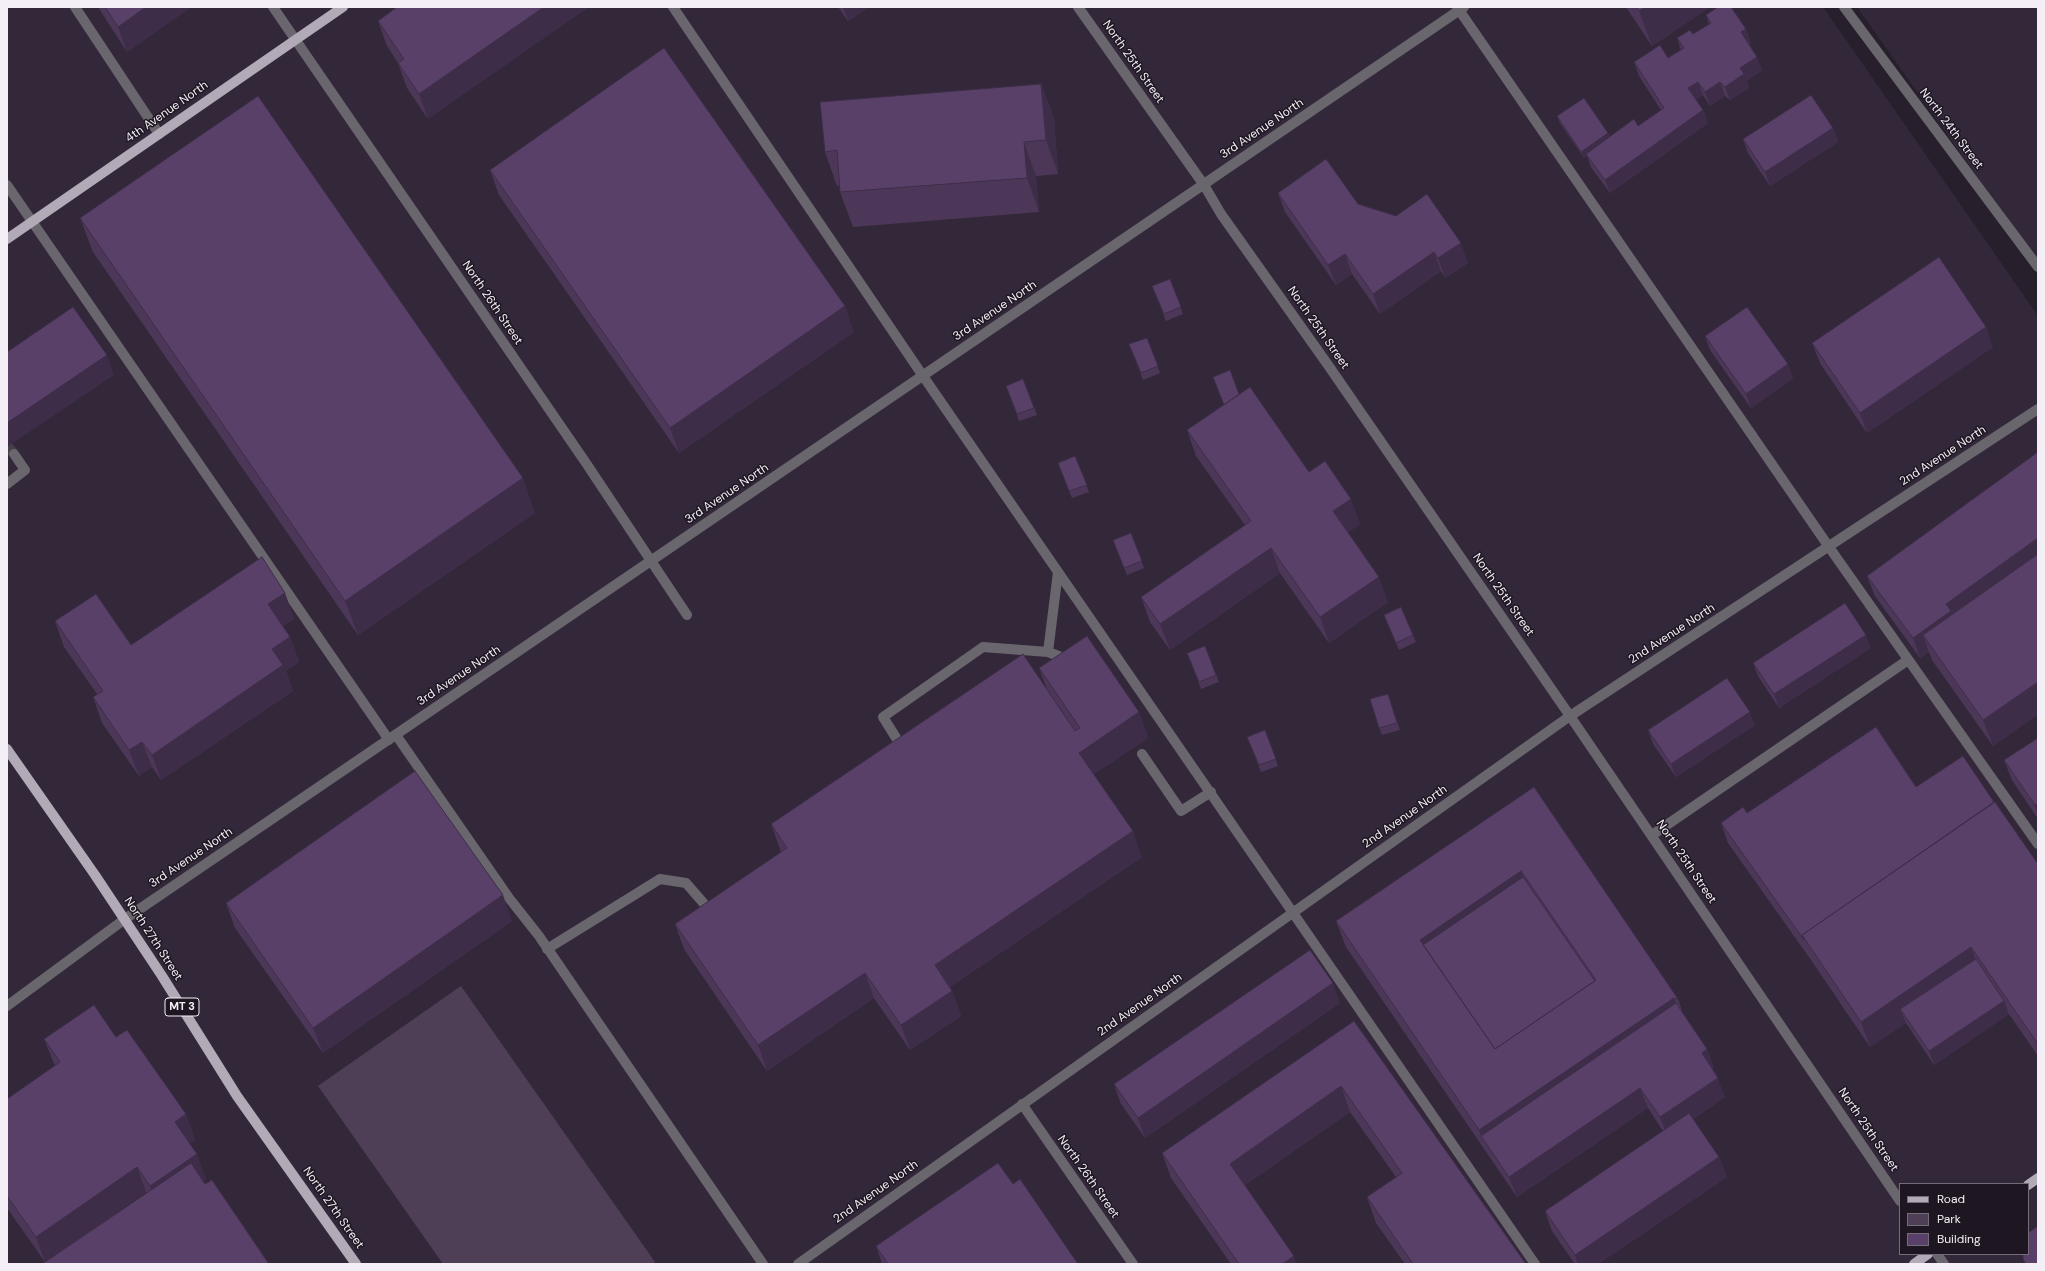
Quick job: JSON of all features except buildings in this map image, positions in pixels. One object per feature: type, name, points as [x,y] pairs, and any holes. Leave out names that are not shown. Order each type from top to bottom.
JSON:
[{"type":"main road","name":"4th Avenue North","points":[[7,239],[343,7]]},
{"type":"main road","name":"North 27th Street","points":[[7,749],[125,919],[237,1096],[356,1264]]},
{"type":"main road","points":[[2029,1184],[2038,1178]]},
{"type":"main road","points":[[1914,1264],[1927,1255]]},
{"type":"street","points":[[75,7],[159,134]]},
{"type":"street","name":"North 26th Street","points":[[273,7],[586,463],[687,615]]},
{"type":"street","points":[[673,7],[923,376],[1294,912],[1535,1264]]},
{"type":"street","name":"North 25th Street","points":[[1078,7],[1204,184],[1221,214],[1332,371],[1652,835],[1899,1200]]},
{"type":"street","name":"North 24th Street","points":[[1844,7],[2038,267]]},
{"type":"street","points":[[1460,8],[1829,547],[2038,844]]},
{"type":"street","name":"3rd Avenue North","points":[[7,1006],[125,919],[651,562],[1460,8]]},
{"type":"street","points":[[7,185],[392,737],[547,949],[762,1264]]},
{"type":"street","name":"2nd Avenue North","points":[[798,1264],[1570,716],[2038,409]]},
{"type":"street","points":[[7,484],[25,470],[14,454]]},
{"type":"street","points":[[1048,652],[1058,572]]},
{"type":"street","points":[[907,755],[883,717],[983,647],[1048,652],[1081,664]]},
{"type":"street","points":[[1652,835],[1908,660]]},
{"type":"street","points":[[1142,754],[1181,811],[1211,792]]},
{"type":"street","points":[[547,949],[660,879],[686,883],[719,921]]},
{"type":"street","name":"North 26th Street","points":[[1022,1104],[1133,1264]]},
{"type":"street","points":[[1938,1255],[1944,1264]]},
{"type":"shaded area","points":[[7,7],[1823,7],[2038,316],[2038,1264],[7,1264]]},
{"type":"shaded area","points":[[1857,7],[2038,7],[2038,262]]},
{"type":"green space","points":[[461,986],[655,1262],[652,1264],[443,1264],[318,1086]]},
{"type":"tunnel","points":[[7,445],[14,454]]}]
